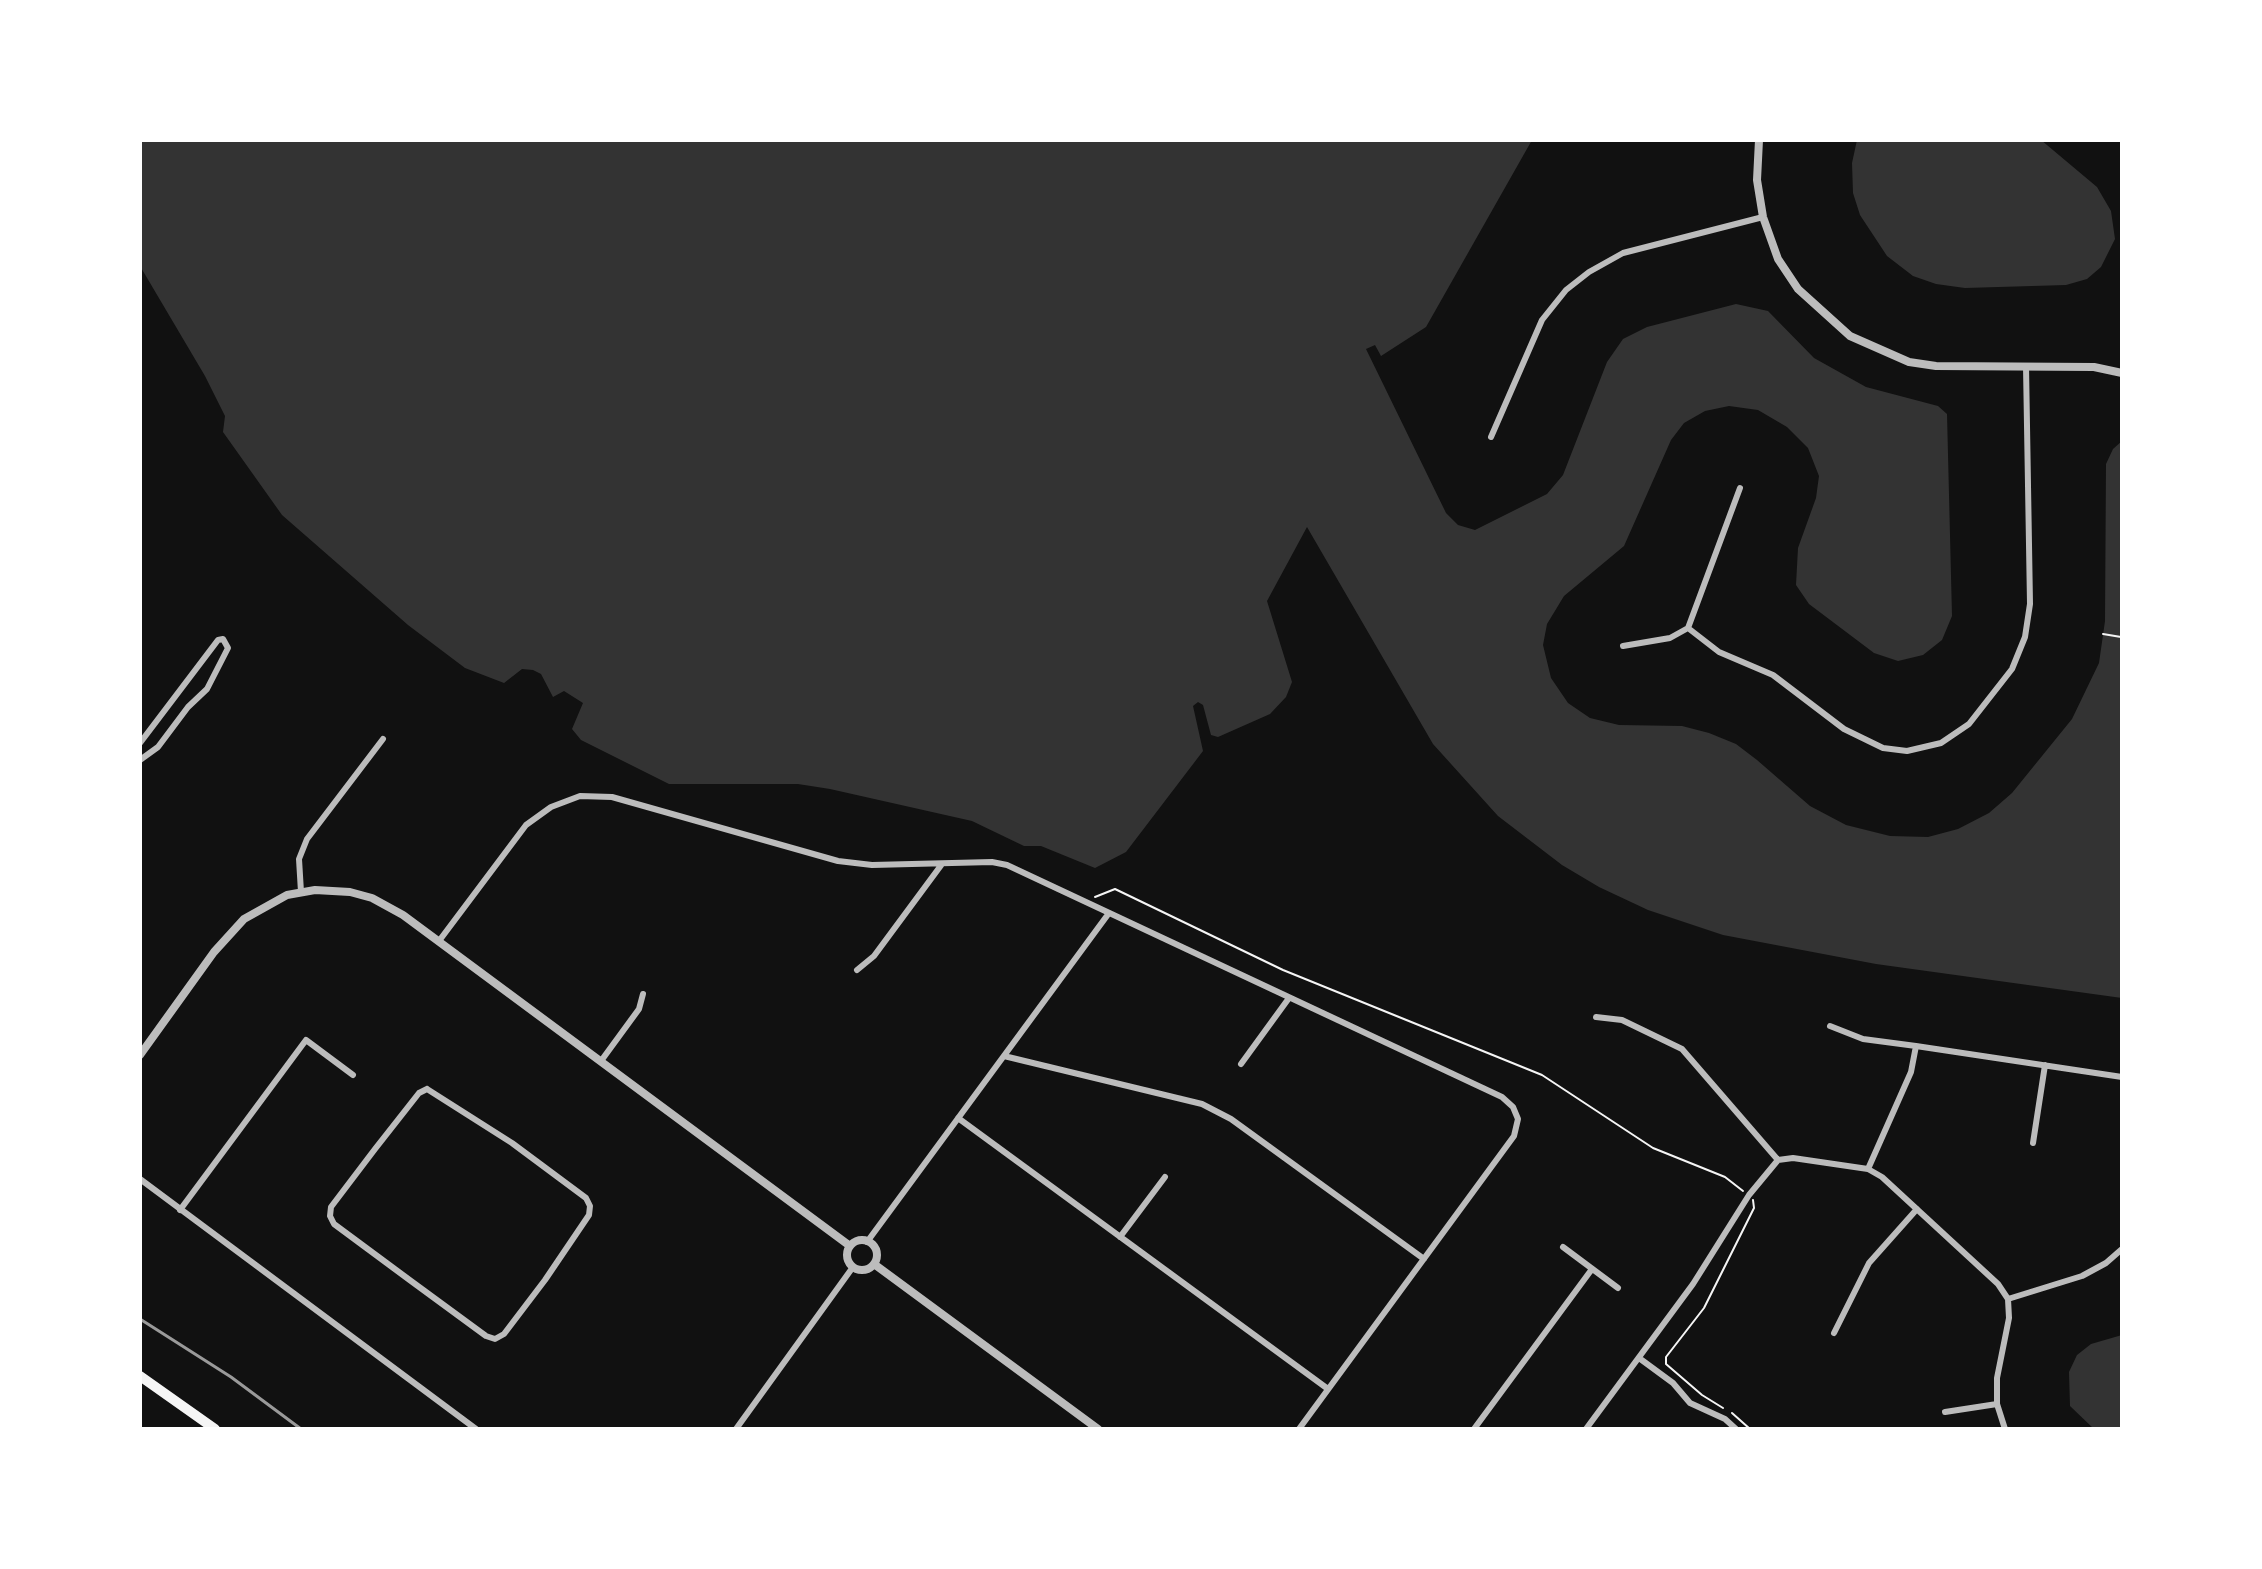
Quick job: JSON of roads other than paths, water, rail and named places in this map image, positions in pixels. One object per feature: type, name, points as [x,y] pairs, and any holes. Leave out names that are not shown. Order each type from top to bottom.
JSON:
[{"type":"main road","points":[[140,1376],[215,1429]]},
{"type":"street","points":[[1759,140],[1757,180],[1763,217],[1778,259],[1798,289],[1850,336],[1909,362],[2094,367],[2122,373]]},
{"type":"street","points":[[1491,437],[1542,320],[1578,281],[1623,253],[1763,217]]},
{"type":"street","points":[[1688,628],[1719,652],[1773,675],[1844,729],[1883,748],[1907,751],[1941,743],[1969,724],[2012,669],[2025,637],[2030,604],[2026,366]]},
{"type":"street","points":[[1623,646],[1670,638],[1688,628],[1740,488]]},
{"type":"street","points":[[140,743],[218,640],[223,639],[228,648],[207,689],[188,707],[158,747],[140,760]]},
{"type":"street","points":[[301,892],[299,859],[307,839],[383,739]]},
{"type":"street","points":[[439,941],[526,825],[551,807],[580,796],[612,797],[811,854],[872,865],[1007,865],[1502,1097],[1513,1107],[1518,1119],[1514,1136],[1299,1429]]},
{"type":"street","points":[[857,970],[874,956],[942,864]]},
{"type":"street","points":[[140,1055],[227,936],[258,909],[301,892],[329,890],[372,898],[439,941],[850,1246]]},
{"type":"street","points":[[867,1242],[1109,913]]},
{"type":"street","points":[[601,1061],[639,1009],[643,994]]},
{"type":"street","points":[[1241,1064],[1289,998]]},
{"type":"street","points":[[1596,1017],[1622,1020],[1682,1049],[1778,1160]]},
{"type":"street","points":[[1830,1026],[1863,1039],[2122,1077]]},
{"type":"street","points":[[180,1210],[306,1040],[353,1075]]},
{"type":"street","points":[[1868,1169],[1911,1072],[1916,1046]]},
{"type":"street","points":[[1004,1056],[1202,1104],[1231,1119],[1424,1259]]},
{"type":"street","points":[[2033,1143],[2045,1065]]},
{"type":"street","points":[[427,1089],[512,1143],[586,1198],[590,1206],[589,1215],[545,1280],[504,1334],[495,1339],[486,1336],[334,1224],[330,1216],[331,1207],[375,1149],[419,1093],[427,1089]]},
{"type":"street","points":[[958,1118],[1328,1389]]},
{"type":"street","points":[[1586,1429],[1693,1284],[1749,1195],[1778,1160],[1793,1158],[1868,1169],[1882,1177],[1998,1284],[2008,1299],[2009,1318],[1997,1378],[1997,1404],[2005,1429]]},
{"type":"street","points":[[1120,1237],[1165,1177]]},
{"type":"street","points":[[140,1179],[476,1429]]},
{"type":"street","points":[[1834,1333],[1869,1263],[1917,1209]]},
{"type":"street","points":[[858,1241],[867,1242],[876,1251],[874,1264],[867,1269],[853,1267],[847,1255],[850,1246],[858,1241]]},
{"type":"street","points":[[1563,1247],[1618,1288]]},
{"type":"street","points":[[2008,1299],[2082,1276],[2106,1263],[2122,1249]]},
{"type":"street","points":[[874,1264],[1098,1429]]},
{"type":"street","points":[[736,1429],[853,1267]]},
{"type":"street","points":[[1474,1429],[1592,1269]]},
{"type":"street","points":[[1639,1358],[1673,1383],[1690,1403],[1725,1419],[1736,1429]]},
{"type":"street","points":[[1945,1412],[1997,1404]]},
{"type":"railway","points":[[140,1319],[231,1377],[301,1429]]}]
